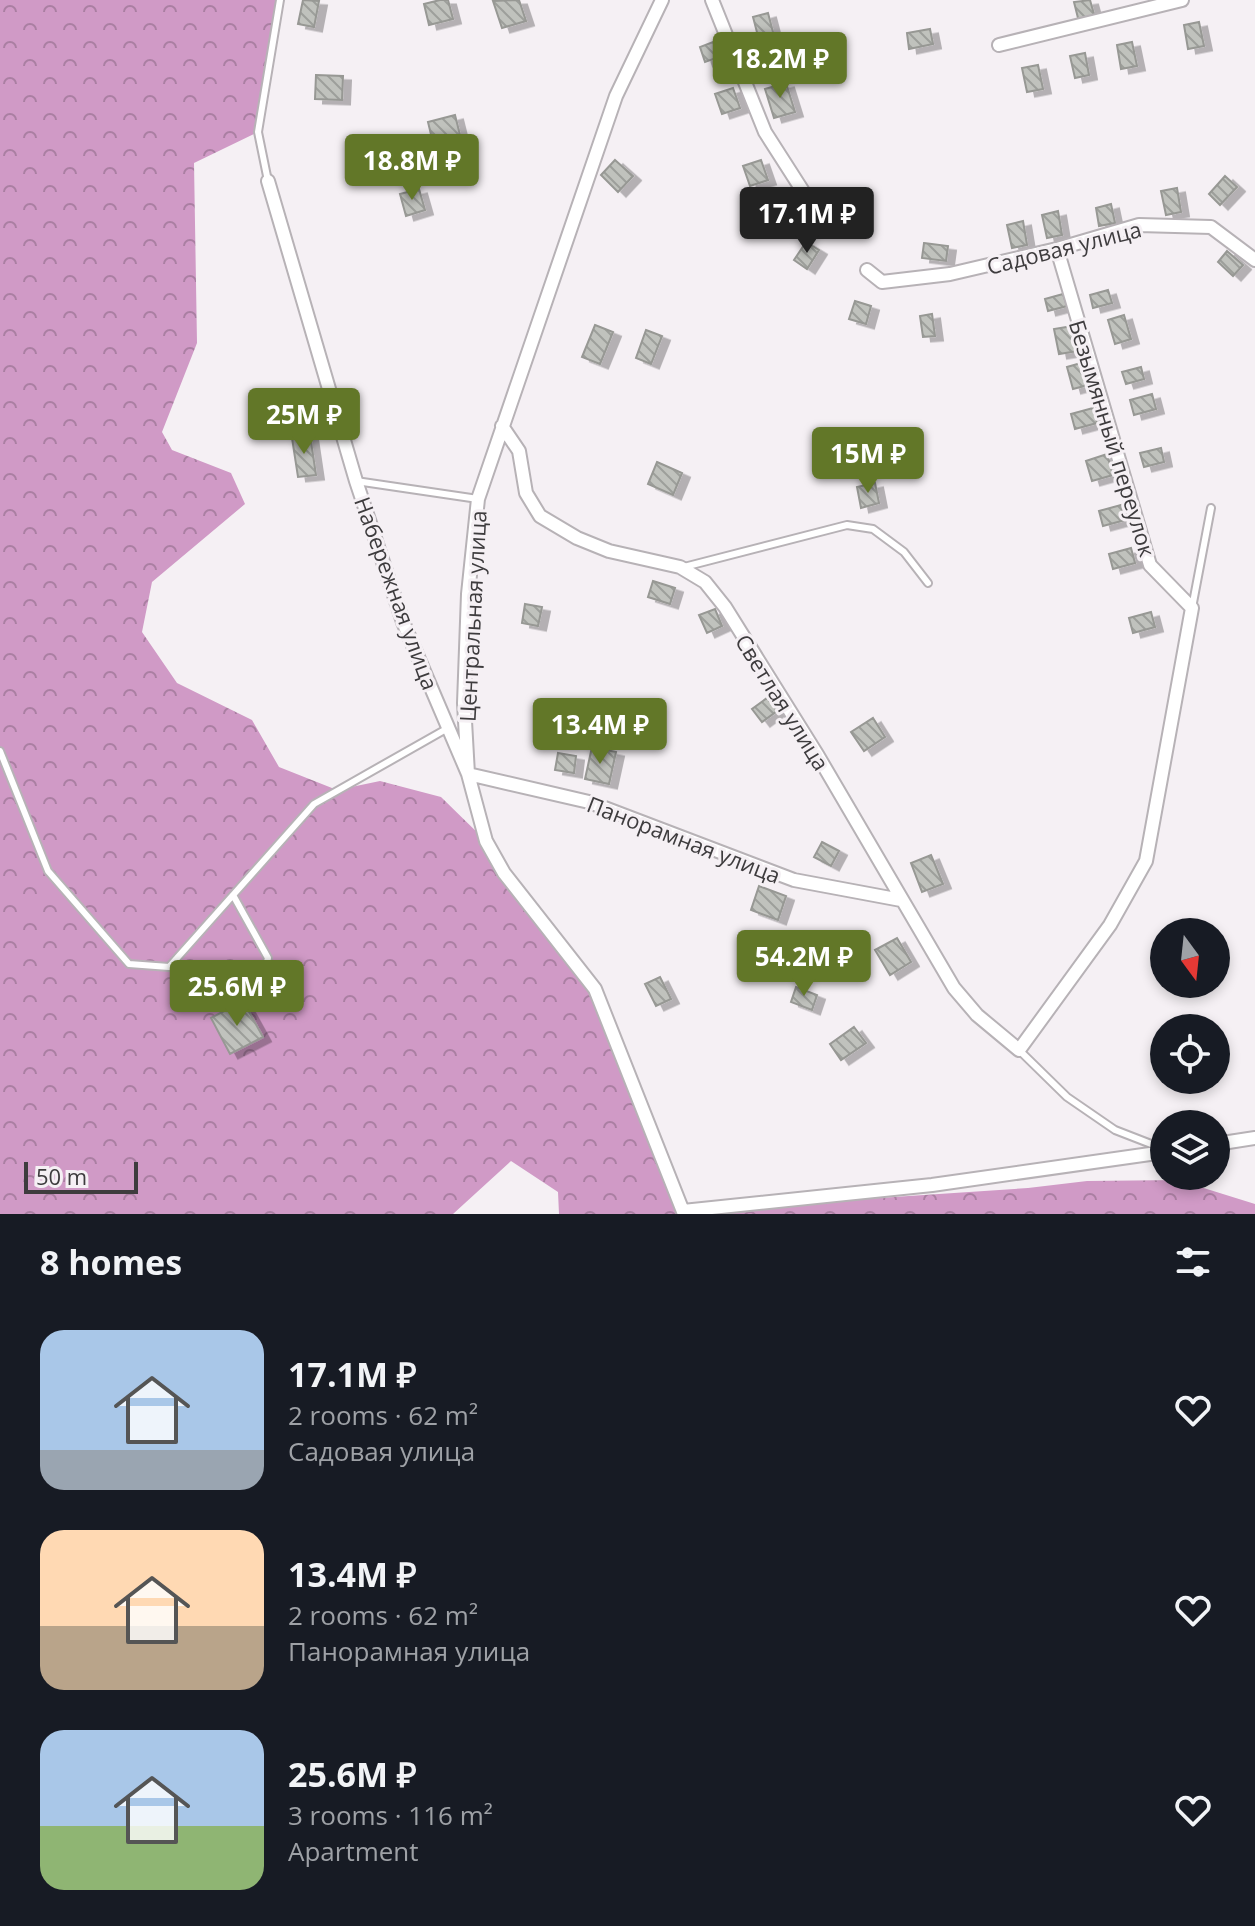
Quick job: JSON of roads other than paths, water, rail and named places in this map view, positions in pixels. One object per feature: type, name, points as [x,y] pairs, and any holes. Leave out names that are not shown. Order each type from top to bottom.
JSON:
[{"type":"street","name":"Центральная улица","points":[[662,0],[616,96],[478,499],[464,703],[468,774],[486,841],[504,873],[595,989],[684,1212]]},
{"type":"street","points":[[712,0],[765,132],[822,221]]},
{"type":"street","points":[[999,45],[1182,0]]},
{"type":"street","name":"Набережная улица","points":[[268,181],[356,481],[403,622],[468,774]]},
{"type":"street","name":"Садовая улица","points":[[867,270],[882,282],[950,274],[1057,249],[1139,225],[1211,227],[1255,260]]},
{"type":"street","name":"Безымянный переулок","points":[[1057,249],[1150,565],[1192,608]]},
{"type":"street","name":"Светлая улица","points":[[502,426],[519,451],[526,493],[540,516],[577,538],[609,551],[680,567],[705,582],[725,607],[818,756],[954,988],[977,1015],[1019,1050]]},
{"type":"street","points":[[1019,1050],[1110,925],[1146,861],[1192,608]]},
{"type":"street","name":"Панорамная улица","points":[[468,774],[589,802],[794,880],[901,900]]},
{"type":"street","points":[[1230,1142],[1255,1138]]},
{"type":"street","points":[[684,1212],[932,1185],[1150,1152]]},
{"type":"lane","name":"Набережная улица","points":[[268,181],[258,132],[280,0]]},
{"type":"lane","points":[[356,481],[478,499]]},
{"type":"lane","points":[[1192,608],[1211,508]]},
{"type":"lane","points":[[680,567],[847,525],[873,529],[904,552],[928,583]]},
{"type":"lane","points":[[0,751],[48,871],[129,964],[169,967],[314,804],[448,728]]},
{"type":"lane","points":[[233,895],[268,958],[261,983]]},
{"type":"lane","points":[[1019,1050],[1067,1097],[1115,1130],[1150,1144]]}]
